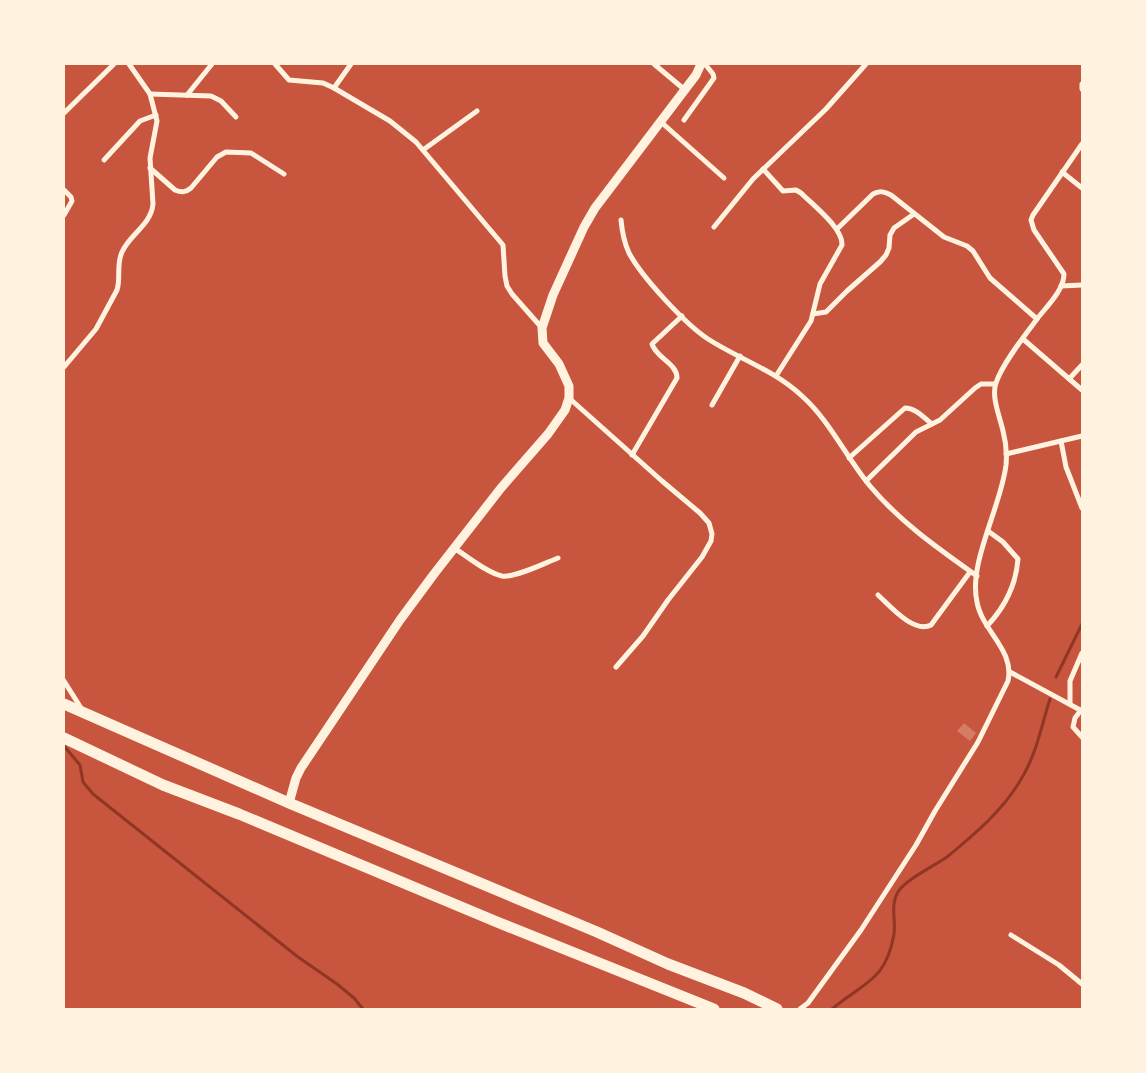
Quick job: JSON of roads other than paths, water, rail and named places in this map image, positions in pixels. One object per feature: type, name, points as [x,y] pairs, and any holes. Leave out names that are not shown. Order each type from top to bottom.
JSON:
[{"type":"main road","points":[[64,704],[289,803],[588,928],[668,964],[744,993],[777,1009]]},
{"type":"main road","points":[[64,738],[163,786],[248,818],[497,922],[714,1009]]},
{"type":"street","points":[[64,113],[114,64]]},
{"type":"street","points":[[64,367],[96,328],[117,290],[119,284],[118,263],[121,254],[125,246],[149,218],[152,211],[151,145],[157,121],[150,94],[130,64]]},
{"type":"street","points":[[187,95],[212,64]]},
{"type":"street","points":[[275,64],[289,80],[323,83],[334,88],[390,121],[416,142],[504,245],[507,286],[542,328]]},
{"type":"street","points":[[334,88],[351,64]]},
{"type":"street","points":[[654,64],[685,90]]},
{"type":"street","points":[[714,227],[763,169],[826,109],[866,64]]},
{"type":"street","points":[[289,803],[301,768],[400,620],[501,488],[548,434],[565,410],[569,398],[569,386],[559,364],[543,343],[542,328],[553,295],[587,221],[595,208],[696,75],[707,65],[713,74],[712,83],[684,120]]},
{"type":"street","points":[[1082,84],[1082,89]]},
{"type":"street","points":[[150,94],[216,98],[236,116]]},
{"type":"street","points":[[422,150],[477,111]]},
{"type":"street","points":[[104,160],[140,121],[156,115]]},
{"type":"street","points":[[661,122],[724,178]]},
{"type":"street","points":[[800,1009],[808,1002],[861,930],[916,845],[978,742],[1003,694],[1010,672],[1008,663],[1002,649],[980,616],[976,601],[977,576],[981,554],[1004,476],[1006,454],[1004,433],[997,404],[996,384],[1023,339],[1064,280],[1064,274],[1034,230],[1031,220],[1082,144]]},
{"type":"street","points":[[150,168],[175,190],[180,192],[191,188],[217,157],[226,152],[251,154],[284,174]]},
{"type":"street","points":[[763,169],[784,191],[796,190],[801,193],[837,229],[842,239],[842,245],[820,284],[814,314],[806,330],[776,376]]},
{"type":"street","points":[[1062,172],[1082,188]]},
{"type":"street","points":[[64,190],[71,197],[72,201],[64,216]]},
{"type":"street","points":[[837,229],[873,194],[878,191],[892,195],[944,237],[967,246],[990,278],[1037,319]]},
{"type":"street","points":[[814,314],[826,312],[880,262],[889,248],[890,235],[894,228],[914,214]]},
{"type":"street","points":[[621,220],[625,243],[635,262],[644,275],[682,316],[708,339],[776,376],[793,388],[811,404],[866,480],[898,515],[928,541],[977,576]]},
{"type":"street","points":[[1061,286],[1082,285]]},
{"type":"street","points":[[632,455],[677,378],[674,368],[655,352],[652,344],[682,316]]},
{"type":"street","points":[[1023,339],[1082,390]]},
{"type":"street","points":[[712,406],[740,356]]},
{"type":"street","points":[[1069,379],[1082,365]]},
{"type":"street","points":[[866,480],[916,432],[940,420],[981,384],[996,384]]},
{"type":"street","points":[[569,398],[700,513],[709,522],[712,534],[706,549],[696,564],[643,636],[616,667]]},
{"type":"street","points":[[849,458],[905,408],[911,408],[932,424]]},
{"type":"street","points":[[1006,454],[1082,436]]},
{"type":"street","points":[[1061,441],[1066,467],[1082,508]]},
{"type":"street","points":[[986,626],[1008,598],[1018,559],[1003,542],[988,531]]},
{"type":"street","points":[[454,548],[492,572],[502,576],[518,573],[558,558]]},
{"type":"street","points":[[878,595],[920,628],[926,627],[930,625],[970,572]]},
{"type":"street","points":[[1070,703],[1070,681],[1082,653]]},
{"type":"street","points":[[1010,672],[1082,711],[1075,718],[1074,727],[1082,737]]},
{"type":"street","points":[[64,681],[84,713]]},
{"type":"street","points":[[1011,935],[1059,965],[1082,984]]},
{"type":"waterway","points":[[1056,677],[1082,624]]},
{"type":"waterway","points":[[832,1009],[872,979],[885,962],[894,934],[894,902],[902,887],[947,857],[969,839],[990,819],[1017,786],[1032,756],[1050,699]]},
{"type":"waterway","points":[[64,746],[80,765],[83,782],[93,794],[298,957],[337,984],[354,998],[363,1009]]}]
